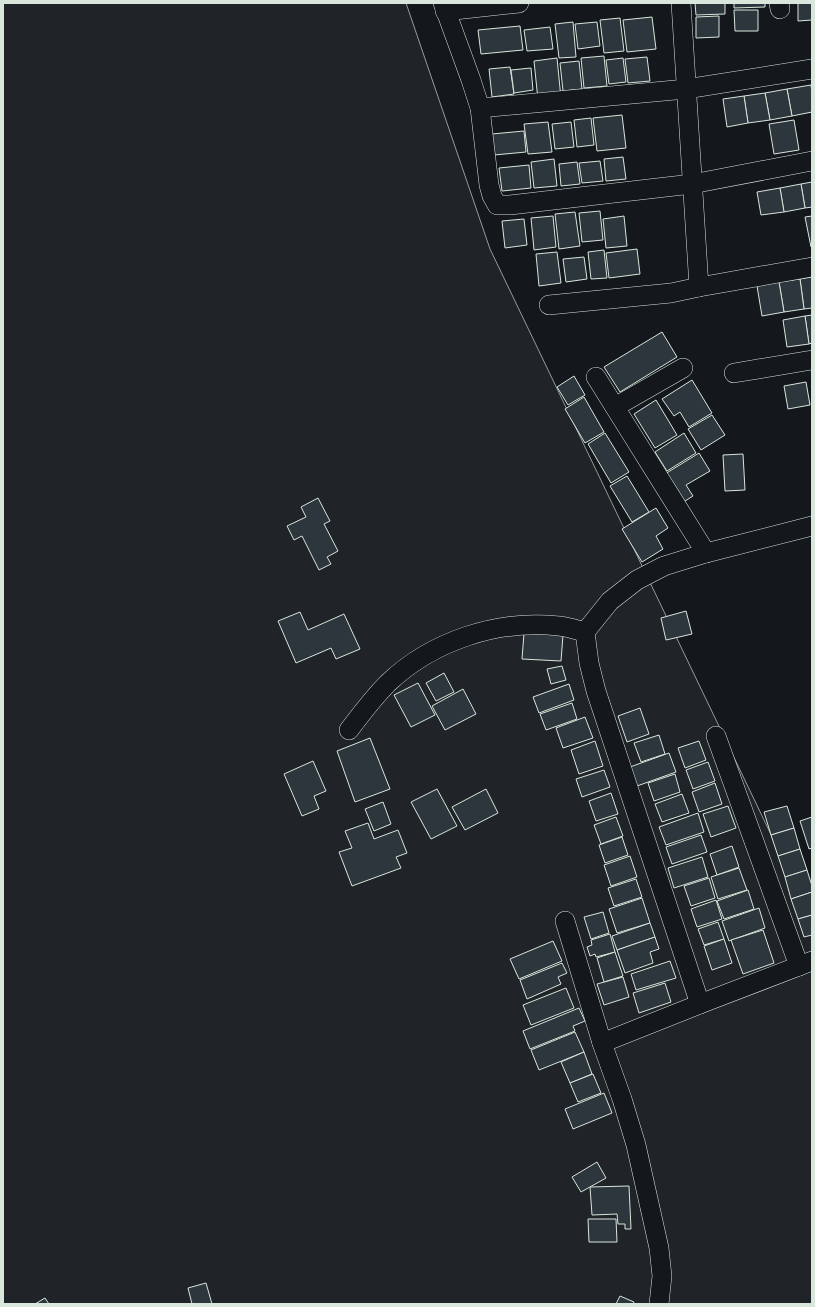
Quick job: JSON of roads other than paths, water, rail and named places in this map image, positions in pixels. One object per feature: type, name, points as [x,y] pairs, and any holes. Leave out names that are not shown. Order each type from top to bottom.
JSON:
[{"type":"street","points":[[519,3],[444,7],[480,108],[487,172],[492,196],[497,205],[510,205],[692,184],[812,162]]},
{"type":"street","points":[[681,3],[699,287]]},
{"type":"street","points":[[480,108],[686,89],[812,69]]},
{"type":"street","points":[[549,305],[672,293],[812,267]]},
{"type":"street","points":[[734,374],[812,360]]},
{"type":"street","points":[[615,407],[683,368]]},
{"type":"street","points":[[596,377],[706,553]]},
{"type":"street","points":[[700,1004],[596,691],[589,663],[585,632],[610,601],[637,580],[664,566],[706,553],[812,526]]},
{"type":"street","points":[[349,730],[366,706],[389,683],[420,658],[456,640],[491,629],[526,625],[559,626],[585,632]]},
{"type":"street","points":[[602,1043],[805,964],[716,736]]},
{"type":"street","points":[[565,921],[602,1043],[622,1099],[636,1145],[659,1248],[662,1276],[659,1304]]}]
